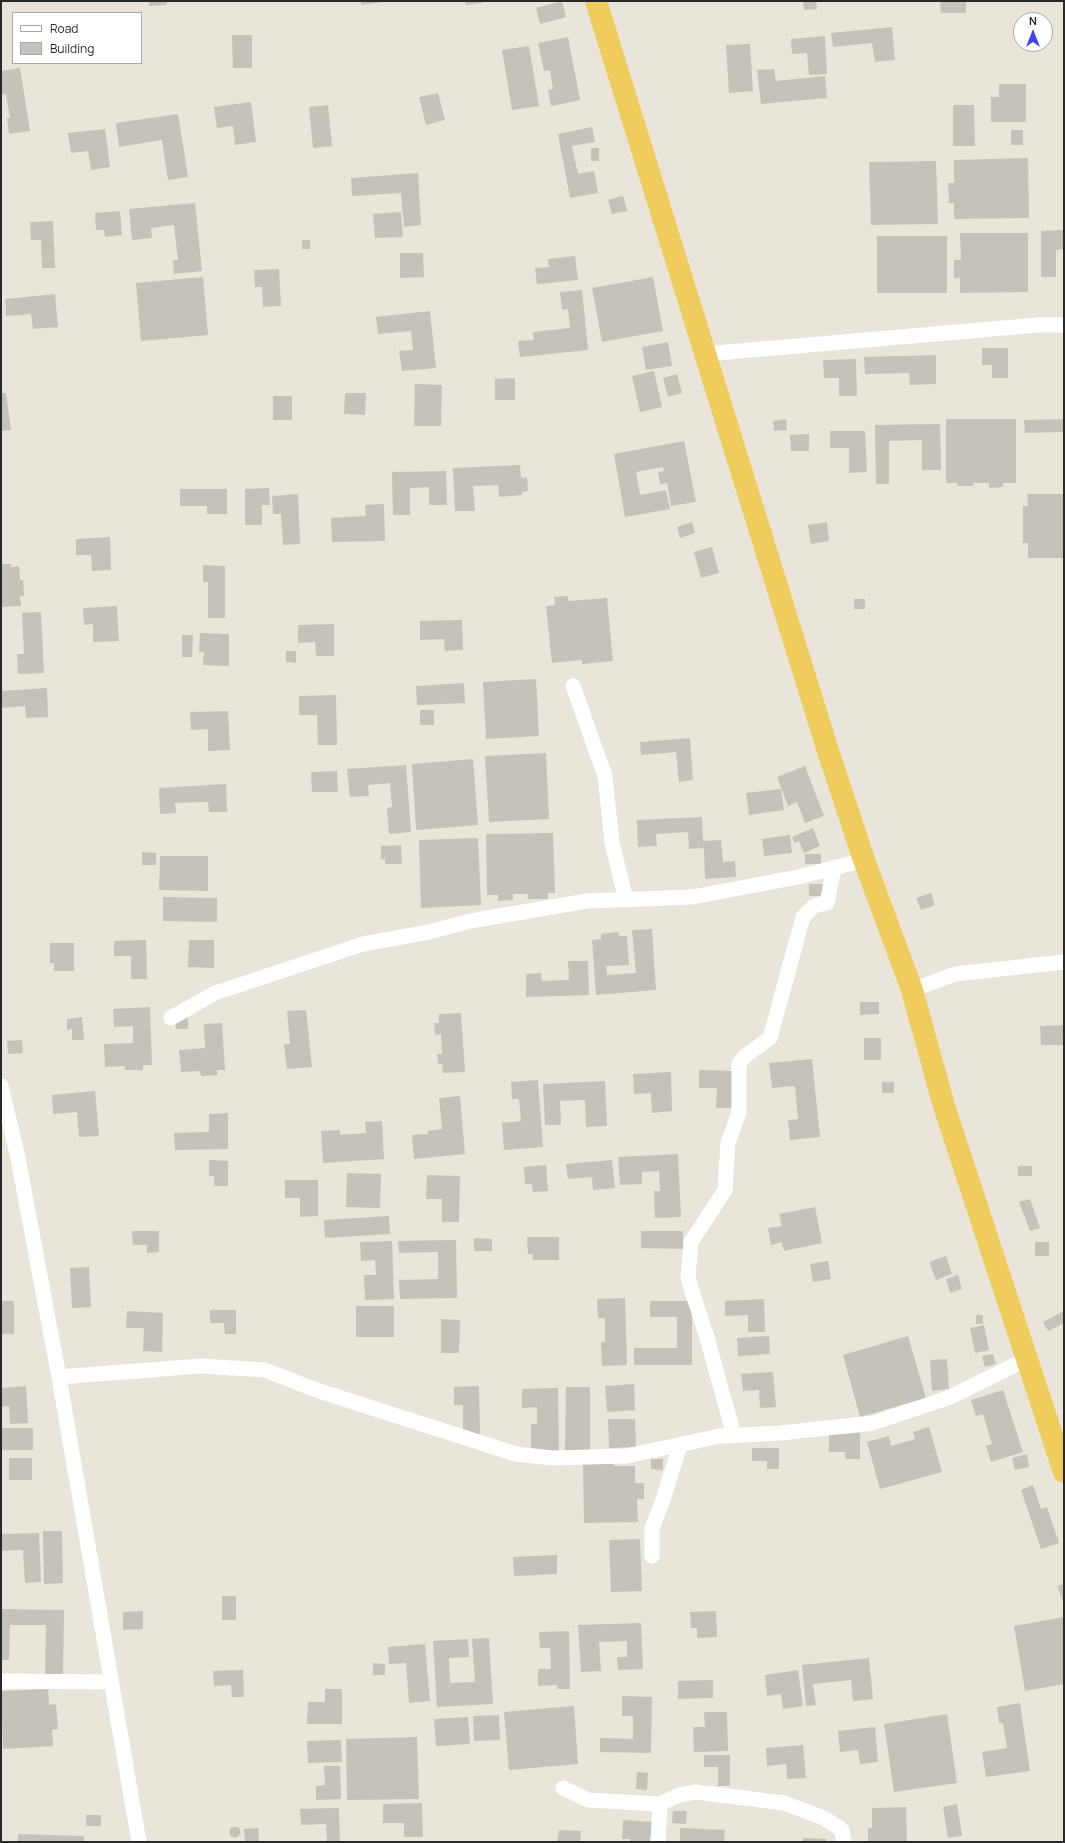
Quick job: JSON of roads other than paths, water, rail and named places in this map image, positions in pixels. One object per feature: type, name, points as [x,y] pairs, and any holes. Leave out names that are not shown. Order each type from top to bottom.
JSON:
[{"type":"highway","points":[[596,1],[828,751],[864,860],[912,990],[944,1106],[1064,1472]]},
{"type":"street","points":[[705,354],[1064,324]]},
{"type":"street","points":[[573,686],[606,776],[612,842],[626,900]]},
{"type":"street","points":[[171,1018],[215,993],[363,944],[429,932],[470,921],[587,901],[692,898],[798,878],[864,860]]},
{"type":"street","points":[[734,1436],[708,1341],[688,1278],[690,1242],[725,1190],[728,1143],[739,1112],[739,1064],[745,1056],[770,1038],[803,917],[814,906],[827,903],[834,868]]},
{"type":"street","points":[[912,990],[955,974],[1064,962]]},
{"type":"street","points":[[1,1086],[18,1158],[59,1377],[138,1842]]},
{"type":"street","points":[[59,1377],[201,1366],[264,1370],[319,1390],[516,1454],[552,1458],[626,1456],[720,1436],[781,1433],[874,1423],[948,1398],[1027,1359]]},
{"type":"street","points":[[652,1556],[652,1528],[662,1504],[680,1445]]},
{"type":"street","points":[[1,1683],[5,1681],[111,1682]]},
{"type":"street","points":[[563,1788],[588,1800],[660,1804],[679,1795],[696,1792],[784,1803],[824,1818],[842,1830],[844,1842]]},
{"type":"street","points":[[658,1842],[660,1804]]}]
